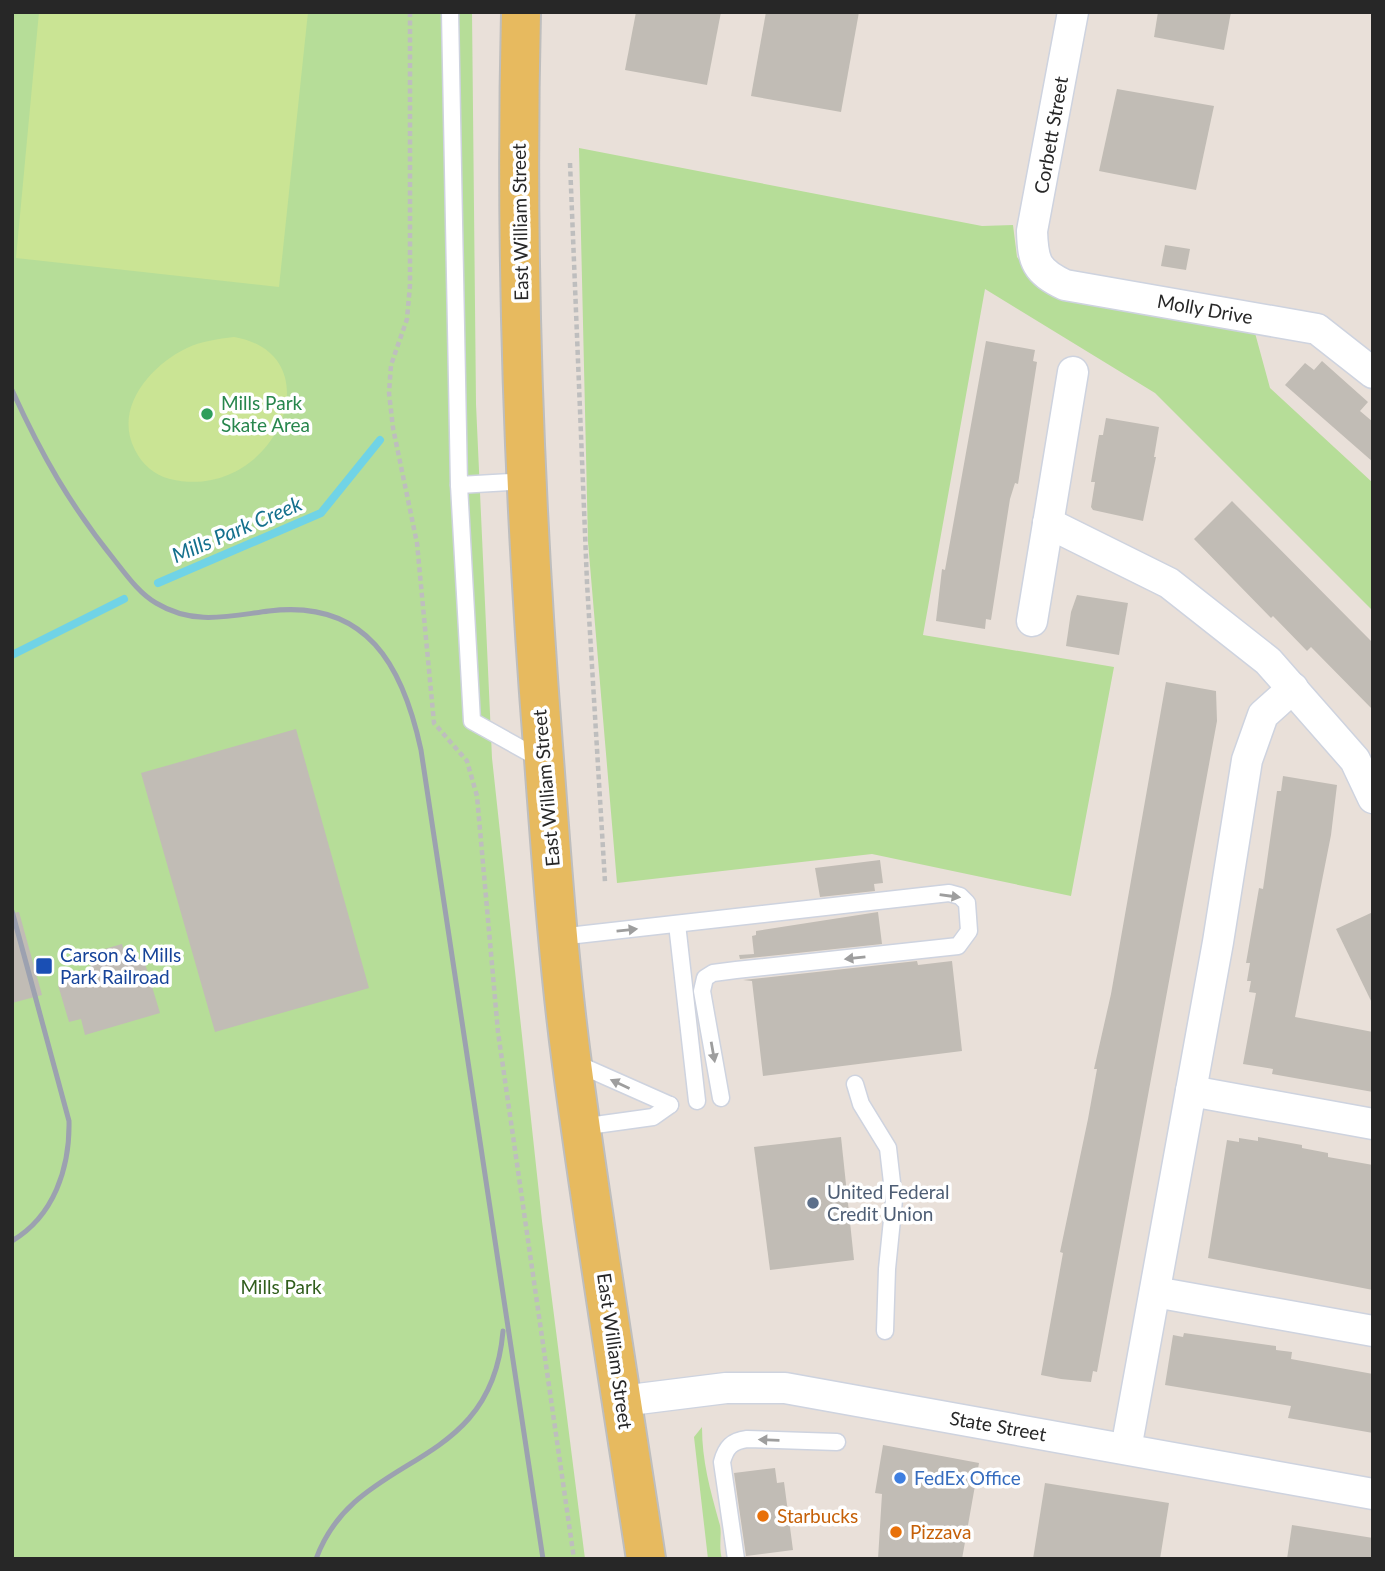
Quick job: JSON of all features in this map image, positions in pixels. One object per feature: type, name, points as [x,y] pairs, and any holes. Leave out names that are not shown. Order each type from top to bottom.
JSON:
[{"type":"main road","name":"East William Street","points":[[521,12],[518,113],[527,481],[544,761],[572,1062],[646,1559]]},
{"type":"street","name":"Corbett Street","points":[[1033,259],[1032,231],[1073,12]]},
{"type":"street","name":"Molly Drive","points":[[1033,259],[1048,277],[1065,285],[1317,329],[1373,373]]},
{"type":"street","points":[[1031,621],[1073,372]]},
{"type":"street","points":[[1048,523],[1169,583],[1268,661],[1355,760],[1373,797]]},
{"type":"street","points":[[1126,1449],[1248,760],[1263,715],[1293,688]]},
{"type":"street","points":[[1191,1091],[1373,1124]]},
{"type":"street","points":[[1155,1292],[1373,1331]]},
{"type":"street","name":"State Street","points":[[622,1401],[726,1388],[785,1388],[1373,1494]]},
{"type":"lane","points":[[450,12],[459,485],[472,721],[544,761]]},
{"type":"lane","points":[[459,485],[527,481]]},
{"type":"lane","points":[[559,937],[948,893],[960,896],[967,903],[969,931],[958,946],[713,973],[705,978],[702,991],[721,1098]]},
{"type":"lane","points":[[677,924],[697,1101]]},
{"type":"lane","points":[[572,1062],[670,1105],[653,1117],[581,1127]]},
{"type":"lane","points":[[855,1084],[861,1104],[888,1148],[894,1200],[887,1269],[885,1331]]},
{"type":"lane","points":[[736,1559],[722,1462],[725,1451],[734,1441],[747,1439],[838,1442]]},
{"type":"path","points":[[410,12],[411,285],[407,319],[391,365],[390,405],[417,543],[434,723],[467,761],[477,796],[498,1032],[574,1559]]},
{"type":"path","points":[[570,163],[587,583],[605,882]]},
{"type":"green space","name":"Mills Park","points":[[12,12],[472,12],[476,404],[492,758],[542,1221],[585,1559],[12,1559]]},
{"type":"green space","points":[[39,12],[308,12],[279,287],[16,258]]},
{"type":"green space","points":[[579,148],[982,226],[1013,225],[1017,257],[1034,279],[1255,333],[1270,388],[1373,483],[1373,611],[1155,393],[985,289],[923,635],[1114,667],[1071,896],[872,854],[617,883],[588,542]]},
{"type":"green space","name":"Mills Park Skate Area","points":[[234,337],[265,349],[282,370],[287,396],[280,424],[263,450],[238,470],[207,481],[170,479],[159,475],[141,460],[129,434],[132,404],[139,390],[161,365],[187,348]]},
{"type":"green space","points":[[702,1427],[705,1463],[720,1526],[722,1559],[708,1559],[694,1437]]},
{"type":"building","points":[[636,12],[721,12],[707,85],[625,70]]},
{"type":"building","points":[[766,12],[859,12],[841,112],[751,96]]},
{"type":"building","points":[[1158,12],[1231,12],[1224,50],[1154,37]]},
{"type":"building","points":[[1117,89],[1214,106],[1196,190],[1099,171]]},
{"type":"building","points":[[1165,245],[1190,249],[1186,270],[1161,266]]},
{"type":"building","points":[[986,341],[1035,350],[1033,361],[1037,362],[1018,484],[1015,483],[1010,499],[991,620],[986,619],[985,629],[936,621],[942,569],[945,570]]},
{"type":"building","points":[[1322,361],[1368,402],[1360,411],[1373,422],[1373,462],[1285,385],[1305,363],[1314,370]]},
{"type":"building","points":[[1106,418],[1159,427],[1143,521],[1093,510],[1091,507],[1095,482],[1091,482],[1099,435],[1103,435]]},
{"type":"building","points":[[1232,501],[1373,643],[1373,710],[1311,647],[1307,651],[1273,616],[1271,618],[1194,539]]},
{"type":"building","points":[[1077,595],[1128,603],[1119,655],[1066,646],[1071,612]]},
{"type":"building","points":[[1166,682],[1216,691],[1217,721],[1097,1372],[1093,1371],[1091,1382],[1061,1379],[1041,1375],[1063,1253],[1060,1252],[1088,1119],[1097,1069],[1094,1069],[1111,994]]},
{"type":"building","points":[[296,729],[369,988],[215,1032],[141,773]]},
{"type":"building","points":[[1283,776],[1337,785],[1331,835],[1295,1017],[1373,1032],[1373,1092],[1272,1074],[1273,1069],[1243,1064],[1256,993],[1249,992],[1251,981],[1247,981],[1250,963],[1246,963],[1259,888],[1263,889],[1277,791],[1281,791]]},
{"type":"building","points":[[880,860],[883,883],[874,884],[875,891],[820,897],[815,868]]},
{"type":"building","points":[[19,912],[42,995],[12,1003],[12,913]]},
{"type":"building","points":[[878,912],[882,944],[740,959],[739,955],[754,954],[752,936],[756,935],[756,931]]},
{"type":"building","points":[[1373,912],[1373,1005],[1336,929]]},
{"type":"building","points":[[122,944],[128,965],[144,960],[160,1013],[85,1035],[81,1019],[69,1022],[58,985],[93,974],[87,954]]},
{"type":"building","points":[[917,961],[918,965],[952,961],[962,1051],[763,1076],[752,981],[743,980]]},
{"type":"building","points":[[841,1137],[854,1260],[770,1270],[754,1147]]},
{"type":"building","points":[[1258,1137],[1302,1145],[1302,1148],[1328,1153],[1328,1157],[1373,1165],[1373,1290],[1208,1258],[1227,1140],[1239,1142],[1239,1138],[1258,1141]]},
{"type":"building","points":[[1184,1333],[1276,1346],[1276,1350],[1292,1352],[1291,1359],[1373,1374],[1373,1433],[1288,1418],[1291,1406],[1165,1385],[1173,1335],[1183,1337]]},
{"type":"building","points":[[883,1445],[979,1463],[962,1559],[878,1559],[882,1494],[875,1493]]},
{"type":"building","name":"Starbucks","points":[[775,1468],[777,1483],[784,1482],[793,1550],[746,1556],[734,1473]]},
{"type":"building","points":[[1045,1483],[1169,1503],[1160,1559],[1033,1559]]},
{"type":"building","points":[[1292,1525],[1373,1538],[1373,1559],[1287,1559]]},
{"type":"waterway","name":"Mills Park Creek","points":[[158,583],[321,513],[380,440]]},
{"type":"waterway","points":[[12,655],[124,599]]},
{"type":"railway","points":[[12,390],[34,437],[71,500],[125,573],[150,599],[170,610],[198,617],[303,610],[332,616],[355,628],[375,644],[391,666],[403,691],[421,750],[543,1559]]},
{"type":"railway","points":[[12,911],[69,1121],[69,1139],[57,1189],[39,1218],[27,1231],[12,1241]]},
{"type":"railway","points":[[316,1559],[335,1524],[360,1497],[449,1437],[474,1412],[493,1378],[503,1331]]},
{"type":"place","name":"Mills Park Skate Area","points":[[207,414]]},
{"type":"place","name":"Carson & Mills Park Railroad","points":[[44,966]]},
{"type":"place","name":"United Federal Credit Union","points":[[813,1203]]},
{"type":"place","name":"FedEx Office","points":[[900,1478]]},
{"type":"place","name":"Starbucks","points":[[763,1516]]},
{"type":"place","name":"Pizzava","points":[[896,1532]]}]
